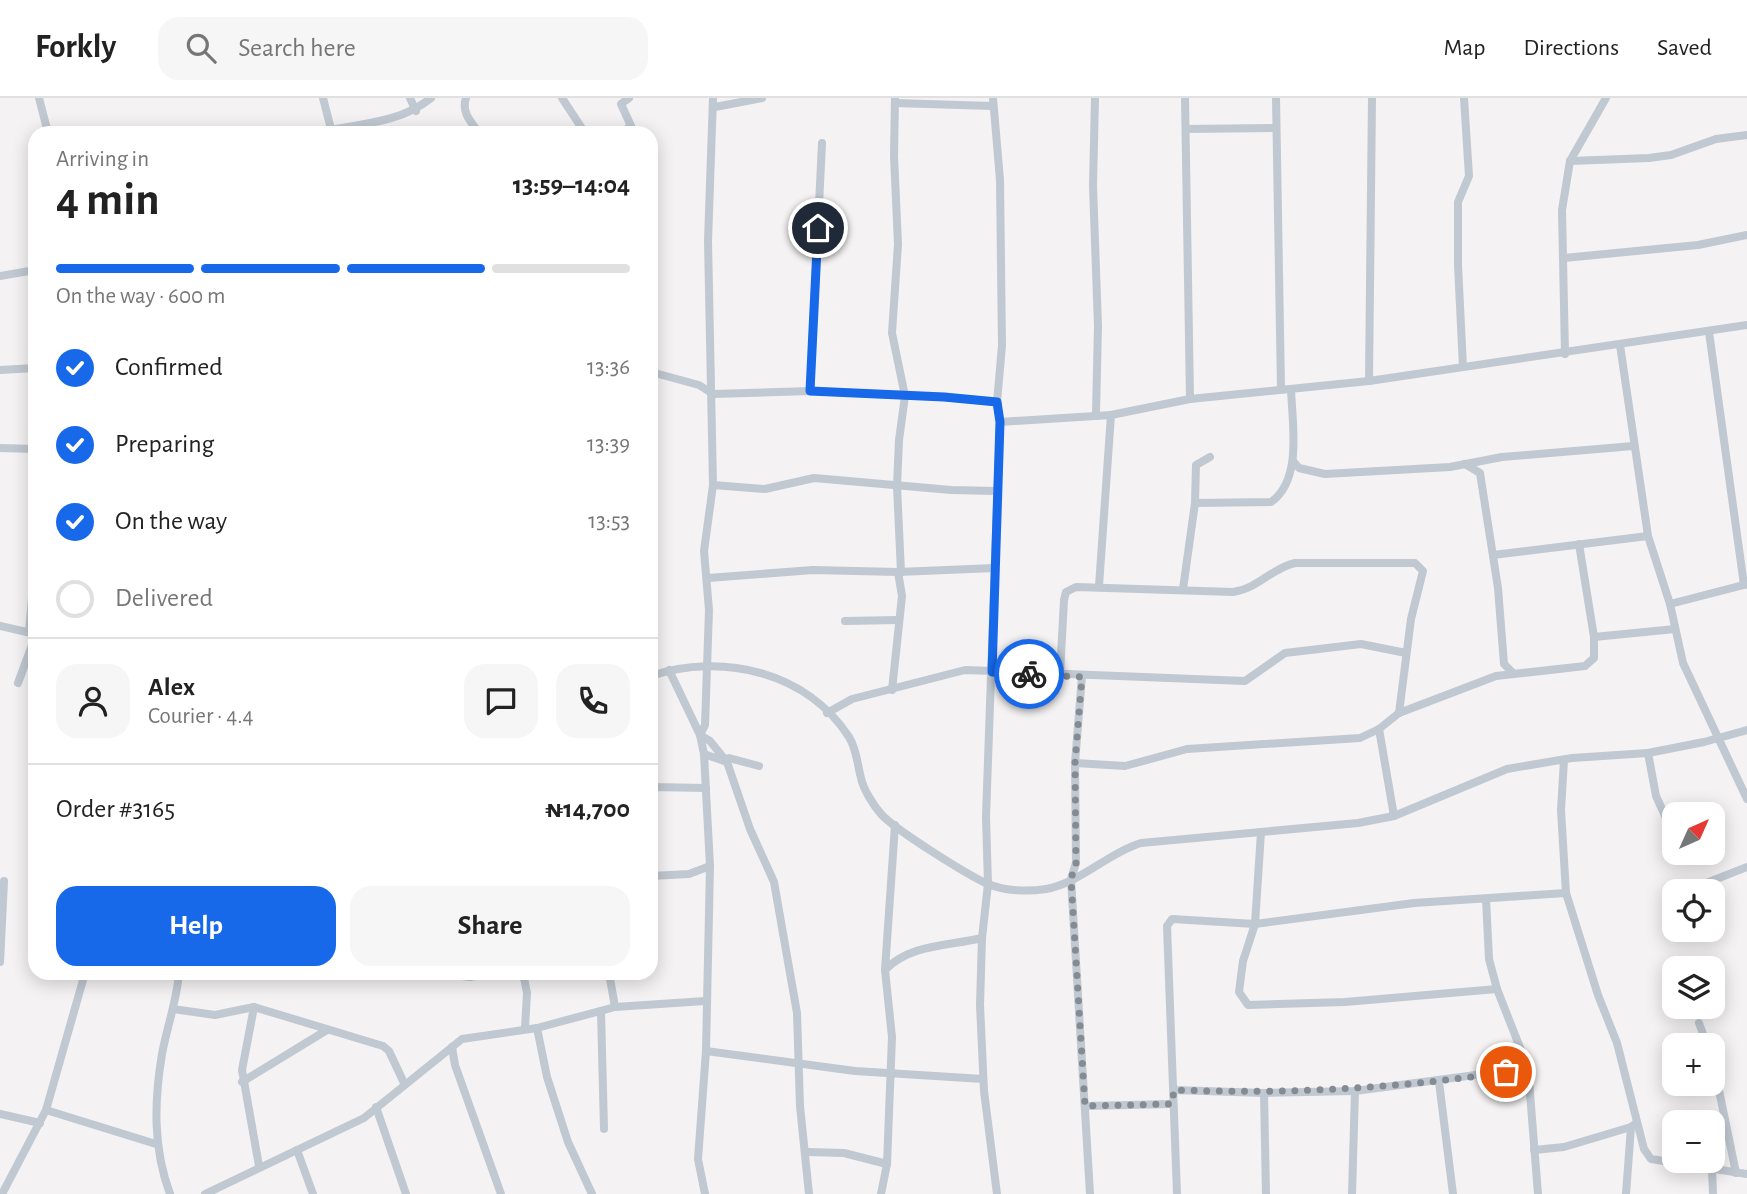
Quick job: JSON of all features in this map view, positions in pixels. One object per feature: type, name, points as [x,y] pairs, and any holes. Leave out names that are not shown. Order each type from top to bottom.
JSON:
[{"type":"street","points":[[38,98],[46,126]]},
{"type":"street","points":[[323,98],[330,126]]},
{"type":"street","points":[[410,98],[416,111]]},
{"type":"street","points":[[363,126],[416,111],[431,98]]},
{"type":"street","points":[[458,98],[464,103],[476,126]]},
{"type":"street","points":[[562,98],[580,126]]},
{"type":"street","points":[[629,98],[621,104],[631,126]]},
{"type":"street","points":[[700,735],[705,725],[708,578],[704,551],[713,485],[708,241],[714,103],[762,98]]},
{"type":"street","points":[[1095,98],[1096,413]]},
{"type":"street","points":[[1185,98],[1190,399]]},
{"type":"street","points":[[1276,98],[1281,388]]},
{"type":"street","points":[[1369,381],[1373,98]]},
{"type":"street","points":[[1463,367],[1458,202],[1469,176],[1464,98]]},
{"type":"street","points":[[1565,354],[1562,210],[1570,161],[1606,98]]},
{"type":"street","points":[[902,596],[897,486],[905,396],[892,334],[898,244],[895,100],[992,102],[1000,180],[1002,345],[997,402],[1000,422],[986,817],[988,884],[982,938],[980,1005],[983,1079],[997,1194]]},
{"type":"street","points":[[1186,129],[1276,128]]},
{"type":"street","points":[[1570,161],[1671,155],[1716,139],[1747,135]]},
{"type":"street","points":[[810,391],[822,143]]},
{"type":"street","points":[[1564,258],[1698,245],[1747,235]]},
{"type":"street","points":[[0,276],[28,271]]},
{"type":"street","points":[[1000,422],[1096,413],[1111,415],[1190,399],[1369,381],[1747,325]]},
{"type":"street","points":[[1670,604],[1746,585],[1709,332]]},
{"type":"street","points":[[1620,345],[1648,536],[1670,604],[1683,663],[1747,799]]},
{"type":"street","points":[[0,370],[28,368]]},
{"type":"street","points":[[658,374],[699,384],[713,394],[810,391],[997,402]]},
{"type":"street","points":[[1195,503],[1271,502],[1281,496],[1293,461],[1291,389]]},
{"type":"street","points":[[1099,586],[1111,415]]},
{"type":"street","points":[[1293,461],[1299,468],[1325,474],[1465,464],[1633,446]]},
{"type":"street","points":[[0,447],[28,449]]},
{"type":"street","points":[[1183,589],[1195,503],[1196,465],[1210,457]]},
{"type":"street","points":[[1486,460],[1480,473],[1493,555],[1504,664],[1514,674]]},
{"type":"street","points":[[1465,464],[1480,473]]},
{"type":"street","points":[[713,485],[765,489],[814,478],[996,491]]},
{"type":"street","points":[[1493,555],[1648,536]]},
{"type":"street","points":[[1075,763],[1125,766],[1187,749],[1360,737],[1379,730],[1399,713],[1496,676],[1585,666],[1594,658],[1594,636],[1579,544]]},
{"type":"street","points":[[1060,674],[1066,592],[1076,587],[1242,591],[1273,571],[1295,563],[1415,563],[1423,571],[1406,653],[1399,713]]},
{"type":"street","points":[[708,578],[813,570],[912,572],[995,568]]},
{"type":"street","points":[[892,690],[902,596],[906,579],[912,572]]},
{"type":"street","points":[[845,621],[898,620]]},
{"type":"street","points":[[0,625],[28,633]]},
{"type":"street","points":[[1594,636],[1675,629]]},
{"type":"street","points":[[827,713],[852,699],[892,690],[936,675],[965,670],[1082,677],[1245,681],[1284,653],[1361,643],[1406,653]]},
{"type":"street","points":[[18,683],[28,650]]},
{"type":"street","points":[[1496,676],[1504,664]]},
{"type":"street","points":[[658,674],[706,665],[739,666],[775,677],[796,688],[827,713],[849,738],[857,754],[862,783],[881,814],[988,884],[1013,890],[1048,888],[1071,879],[1123,848],[1141,843],[1358,823],[1394,816],[1507,769],[1564,760],[1648,753],[1747,730]]},
{"type":"street","points":[[669,670],[700,735],[704,754],[710,866],[706,1051],[698,1145],[705,1194]]},
{"type":"street","points":[[1082,677],[1075,763],[1076,863],[1071,879],[1090,1194]]},
{"type":"street","points":[[1379,730],[1394,816]]},
{"type":"street","points":[[700,735],[710,741],[727,762],[750,829],[774,882],[791,970],[799,1037],[800,1106],[807,1152],[808,1194]]},
{"type":"street","points":[[1704,742],[1722,747]]},
{"type":"street","points":[[1648,753],[1656,796],[1662,809]]},
{"type":"street","points":[[704,754],[727,762]]},
{"type":"street","points":[[727,762],[734,757],[759,766]]},
{"type":"street","points":[[1564,760],[1561,810],[1566,893],[1598,995],[1617,1043],[1634,1125],[1644,1149],[1651,1158],[1662,1160]]},
{"type":"street","points":[[658,787],[706,788]]},
{"type":"street","points":[[881,1194],[887,1164],[892,1037],[885,970],[895,825]]},
{"type":"street","points":[[1261,832],[1255,924],[1243,961],[1239,992],[1242,999],[1254,1007],[1497,989]]},
{"type":"street","points":[[658,876],[689,874],[710,866]]},
{"type":"street","points":[[1716,879],[1747,867]]},
{"type":"street","points":[[0,962],[4,881]]},
{"type":"street","points":[[1177,1194],[1167,987],[1168,922],[1181,919],[1255,924],[1414,903],[1566,893]]},
{"type":"street","points":[[1486,899],[1486,941],[1497,989],[1528,1068],[1538,1194]]},
{"type":"street","points":[[887,936],[893,947],[904,954]]},
{"type":"street","points":[[885,970],[904,954],[982,938]]},
{"type":"street","points":[[2,1194],[46,1110],[83,980]]},
{"type":"street","points":[[170,1194],[156,1144],[162,1053],[178,980]]},
{"type":"street","points":[[524,980],[527,993],[525,1028]]},
{"type":"street","points":[[611,980],[615,1007]]},
{"type":"street","points":[[205,1194],[219,1191],[259,1166],[352,1125],[462,1040],[537,1028],[615,1007],[705,1001]]},
{"type":"street","points":[[173,1009],[215,1015],[254,1007],[383,1046],[389,1051],[404,1083]]},
{"type":"street","points":[[254,1007],[242,1082],[259,1166]]},
{"type":"street","points":[[601,1011],[604,1129]]},
{"type":"street","points":[[1699,1023],[1703,1033]]},
{"type":"street","points":[[537,1028],[547,1077],[568,1142],[592,1194]]},
{"type":"street","points":[[242,1082],[327,1030]]},
{"type":"street","points":[[452,1047],[455,1065],[501,1194]]},
{"type":"street","points":[[706,1051],[890,1074],[983,1079]]},
{"type":"street","points":[[1174,1090],[1264,1093],[1356,1091],[1528,1068]]},
{"type":"street","points":[[1439,1082],[1453,1194]]},
{"type":"street","points":[[1352,1194],[1356,1091]]},
{"type":"street","points":[[1264,1093],[1266,1194]]},
{"type":"street","points":[[1720,1096],[1736,1173]]},
{"type":"street","points":[[1085,1106],[1172,1104]]},
{"type":"street","points":[[376,1107],[406,1194]]},
{"type":"street","points":[[46,1110],[156,1144]]},
{"type":"street","points":[[0,1114],[40,1124]]},
{"type":"street","points":[[1534,1150],[1564,1147],[1634,1125]]},
{"type":"street","points":[[1626,1194],[1634,1125]]},
{"type":"street","points":[[297,1150],[313,1194]]},
{"type":"street","points":[[807,1152],[844,1153],[887,1164]]},
{"type":"street","points":[[1725,1171],[1747,1174]]},
{"type":"street","points":[[1712,1173],[1713,1194]]},
{"type":"way so far","points":[[1029,674],[1082,677],[1075,763],[1076,863],[1071,879],[1085,1106],[1172,1104],[1174,1090],[1264,1093],[1356,1091],[1506,1072]]},
{"type":"route","points":[[818,228],[810,391],[997,402],[1000,453],[996,491],[992,672],[1029,674]]}]
